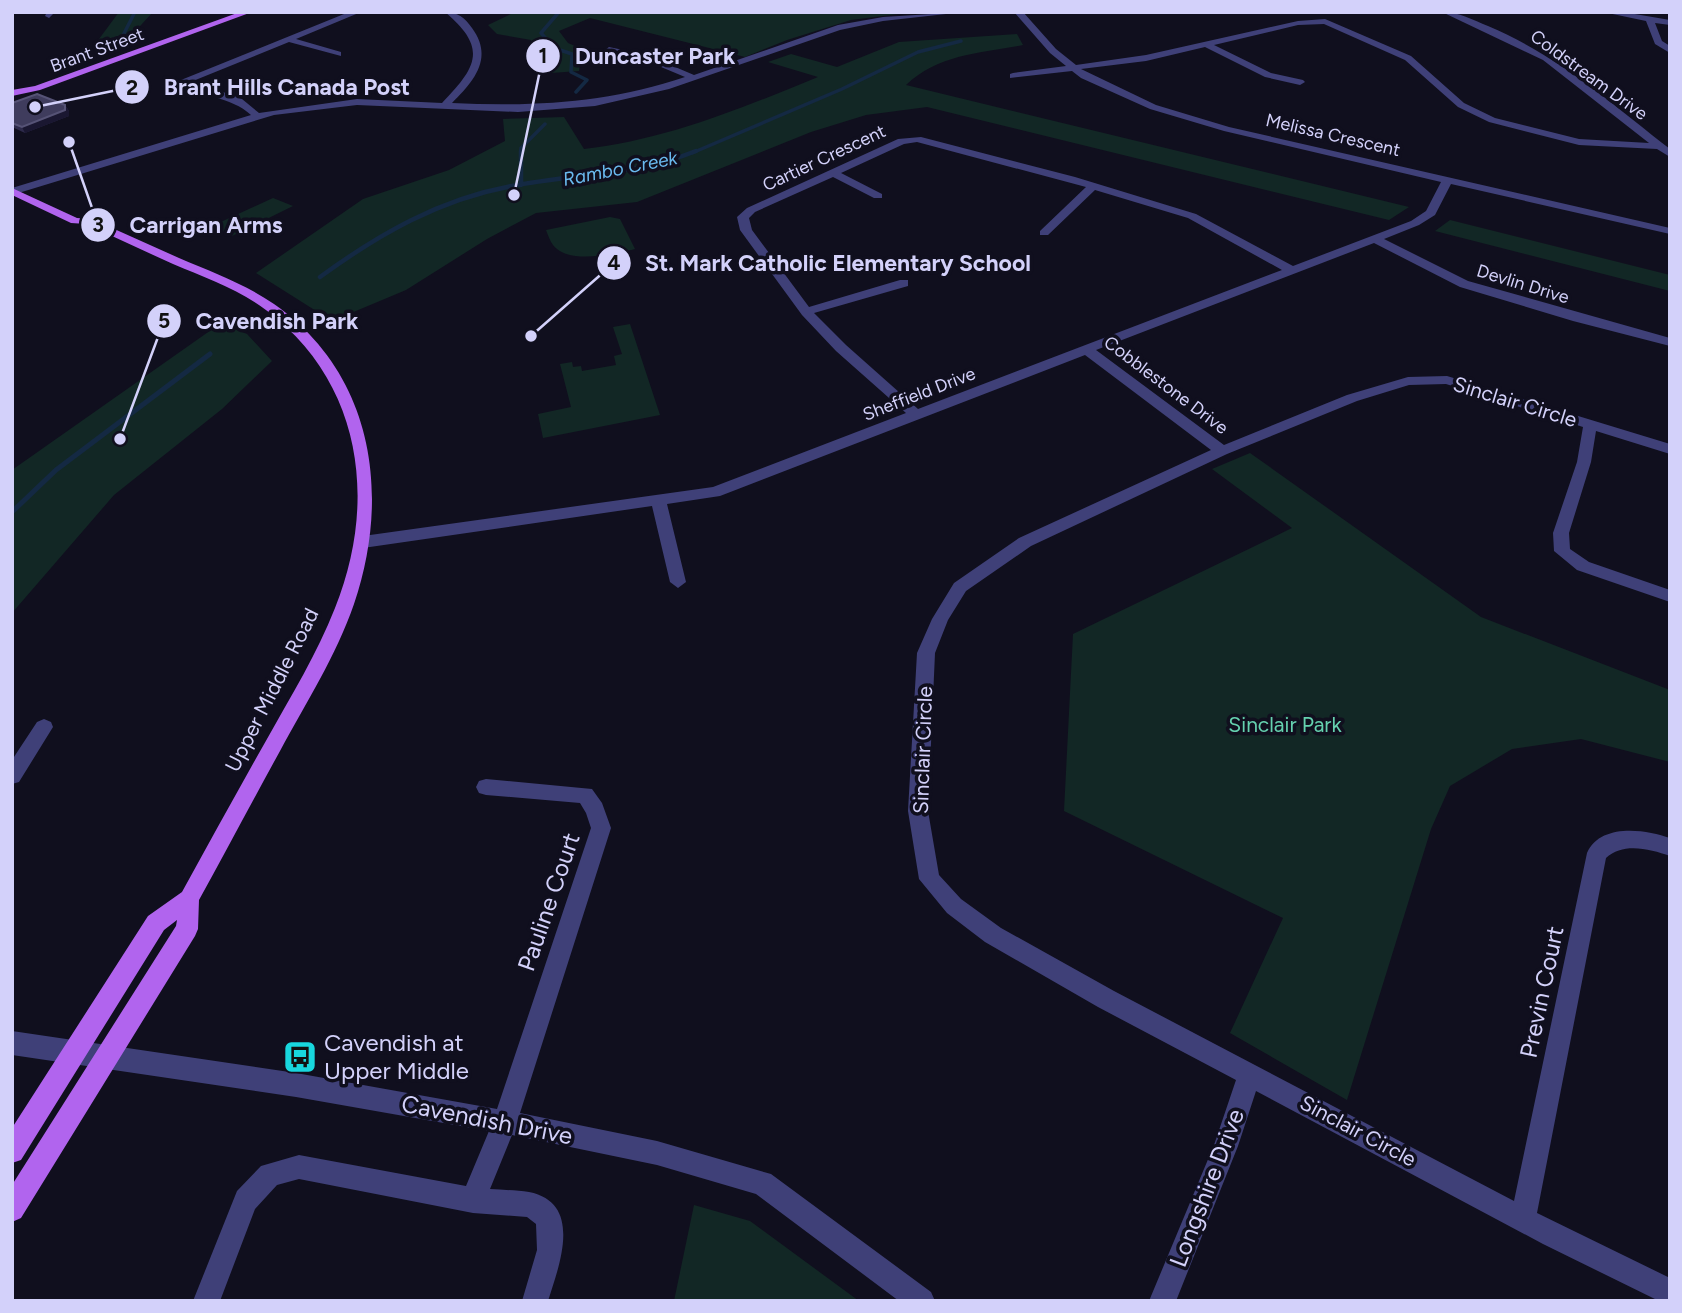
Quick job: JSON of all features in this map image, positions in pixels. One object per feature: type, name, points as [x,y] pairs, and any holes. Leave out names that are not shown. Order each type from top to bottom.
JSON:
[{"type":"main road","name":"Brant Street","points":[[12,100],[37,88],[248,12]]},
{"type":"main road","name":"Brant Street","points":[[12,93],[37,88]]},
{"type":"main road","name":"Upper Middle Road","points":[[12,178],[89,214],[88,221]]},
{"type":"main road","name":"Upper Middle Road","points":[[12,1151],[156,923],[189,899],[316,669],[345,604],[363,542],[367,491],[362,444],[350,405],[330,368],[283,316],[230,284],[88,221],[75,221],[13,191]]},
{"type":"main road","name":"Upper Middle Road","points":[[12,1209],[187,929],[189,899]]},
{"type":"street","points":[[257,116],[242,102],[225,94],[194,87],[186,80],[357,12]]},
{"type":"street","points":[[444,106],[475,73],[481,59],[480,51],[465,22],[449,12]]},
{"type":"street","points":[[13,191],[257,116],[305,107],[357,102],[518,109],[584,105],[626,97],[694,78],[838,28],[883,19],[960,12]]},
{"type":"street","name":"Melissa Crescent","points":[[1018,12],[1053,51],[1073,68],[1120,94],[1188,118],[1670,232]]},
{"type":"street","name":"Coldstream Drive","points":[[1446,12],[1508,38],[1546,58],[1670,154]]},
{"type":"street","points":[[1607,12],[1670,23]]},
{"type":"street","points":[[1650,20],[1658,41],[1670,50]]},
{"type":"street","points":[[1013,76],[1208,45],[1298,23],[1325,21],[1408,58],[1461,105],[1492,120],[1579,142],[1659,146]]},
{"type":"street","points":[[287,39],[338,54]]},
{"type":"street","points":[[1208,45],[1268,75],[1300,82]]},
{"type":"street","points":[[608,50],[644,57],[694,78]]},
{"type":"street","name":"Cartier Crescent","points":[[917,416],[841,348],[806,312],[746,230],[743,217],[751,210],[902,141],[917,139],[1093,186],[1192,216],[1290,269]]},
{"type":"street","points":[[834,173],[878,197]]},
{"type":"street","name":"Sheffield Drive","points":[[363,542],[715,492],[1415,223],[1431,213],[1448,179]]},
{"type":"street","points":[[1044,233],[1093,186]]},
{"type":"street","name":"Devlin Drive","points":[[1373,238],[1464,284],[1577,318],[1670,342]]},
{"type":"street","points":[[806,312],[904,283]]},
{"type":"street","name":"Cobblestone Drive","points":[[1087,350],[1222,451]]},
{"type":"street","name":"Sinclair Circle","points":[[1670,449],[1447,380],[1408,381],[1352,398],[1222,451],[1026,541],[960,587],[940,619],[926,653],[918,811],[929,878],[954,906],[993,935],[1523,1217],[1552,1235],[1670,1292]]},
{"type":"street","points":[[1590,424],[1584,462],[1561,533],[1562,551],[1583,566],[1670,596]]},
{"type":"street","points":[[659,502],[678,582]]},
{"type":"street","points":[[12,776],[44,727]]},
{"type":"street","name":"Pauline Court","points":[[486,787],[585,796],[595,809],[601,828],[505,1122]]},
{"type":"street","name":"Previn Court","points":[[1523,1217],[1597,853],[1605,845],[1627,840],[1660,843],[1670,847]]},
{"type":"street","name":"Cavendish Drive","points":[[12,1043],[296,1085],[505,1122],[657,1153],[762,1183],[922,1301]]},
{"type":"street","name":"Longshire Drive","points":[[1162,1301],[1226,1146],[1250,1074]]},
{"type":"street","points":[[473,1200],[505,1122]]},
{"type":"street","points":[[206,1301],[246,1200],[270,1175],[299,1167],[473,1200],[531,1205],[550,1217],[550,1250],[535,1301]]},
{"type":"green space","points":[[119,12],[153,12],[130,37],[99,39]]},
{"type":"green space","points":[[515,12],[914,12],[851,20],[787,40],[745,57],[590,18],[559,31],[568,43],[582,49],[579,71],[551,73],[545,54],[532,46],[531,40],[497,34],[488,25]]},
{"type":"green space","points":[[1017,34],[1023,45],[946,61],[918,75],[906,85],[1409,207],[1389,220],[927,107],[866,115],[811,132],[637,202],[536,213],[487,239],[406,290],[332,321],[256,273],[363,199],[449,170],[505,141],[503,119],[564,117],[584,149],[614,145],[703,121],[818,77],[768,62],[791,54],[837,67],[899,42]]},
{"type":"green space","points":[[273,198],[293,206],[232,236],[212,226]]},
{"type":"green space","points":[[610,217],[620,219],[635,249],[592,256],[569,255],[553,245],[546,230]]},
{"type":"green space","points":[[1450,220],[1670,275],[1670,291],[1435,231]]},
{"type":"green space","points":[[221,323],[247,334],[272,361],[222,409],[114,495],[12,613],[12,470]]},
{"type":"green space","points":[[630,324],[660,415],[543,438],[538,414],[571,407],[560,364],[572,362],[573,367],[581,366],[582,371],[616,365],[614,356],[622,354],[613,327]]},
{"type":"green space","name":"Sinclair Park","points":[[1250,453],[1481,617],[1670,690],[1670,762],[1581,739],[1512,749],[1450,786],[1431,829],[1347,1100],[1230,1033],[1283,918],[1064,811],[1073,634],[1292,528],[1212,469]]},
{"type":"green space","points":[[694,1205],[750,1221],[859,1301],[674,1301]]},
{"type":"building","points":[[37,94],[65,105],[65,110],[22,127],[12,123],[12,103]]},
{"type":"waterway","name":"Rambo Creek","points":[[117,47],[135,12]]},
{"type":"waterway","points":[[559,12],[541,33],[554,48],[572,54],[571,72],[587,80],[576,92]]},
{"type":"waterway","name":"Rambo Creek","points":[[692,153],[842,89],[918,52],[961,41]]},
{"type":"waterway","points":[[521,184],[521,148],[545,124]]},
{"type":"waterway","name":"Rambo Creek","points":[[521,184],[651,165],[696,151]]},
{"type":"waterway","name":"Rambo Creek","points":[[320,277],[365,246],[411,220],[460,200],[521,184]]},
{"type":"waterway","name":"Rambo Creek","points":[[12,512],[56,470],[210,354]]},
{"type":"place","name":"Brant Hills Canada Post","points":[[35,107]]},
{"type":"place","name":"Carrigan Arms","points":[[69,142]]},
{"type":"place","name":"Duncaster Park","points":[[514,195]]},
{"type":"place","name":"St. Mark Catholic Elementary School","points":[[531,336]]},
{"type":"place","name":"Cavendish Park","points":[[120,439]]},
{"type":"place","name":"Cavendish at Upper Middle","points":[[300,1057]]}]
